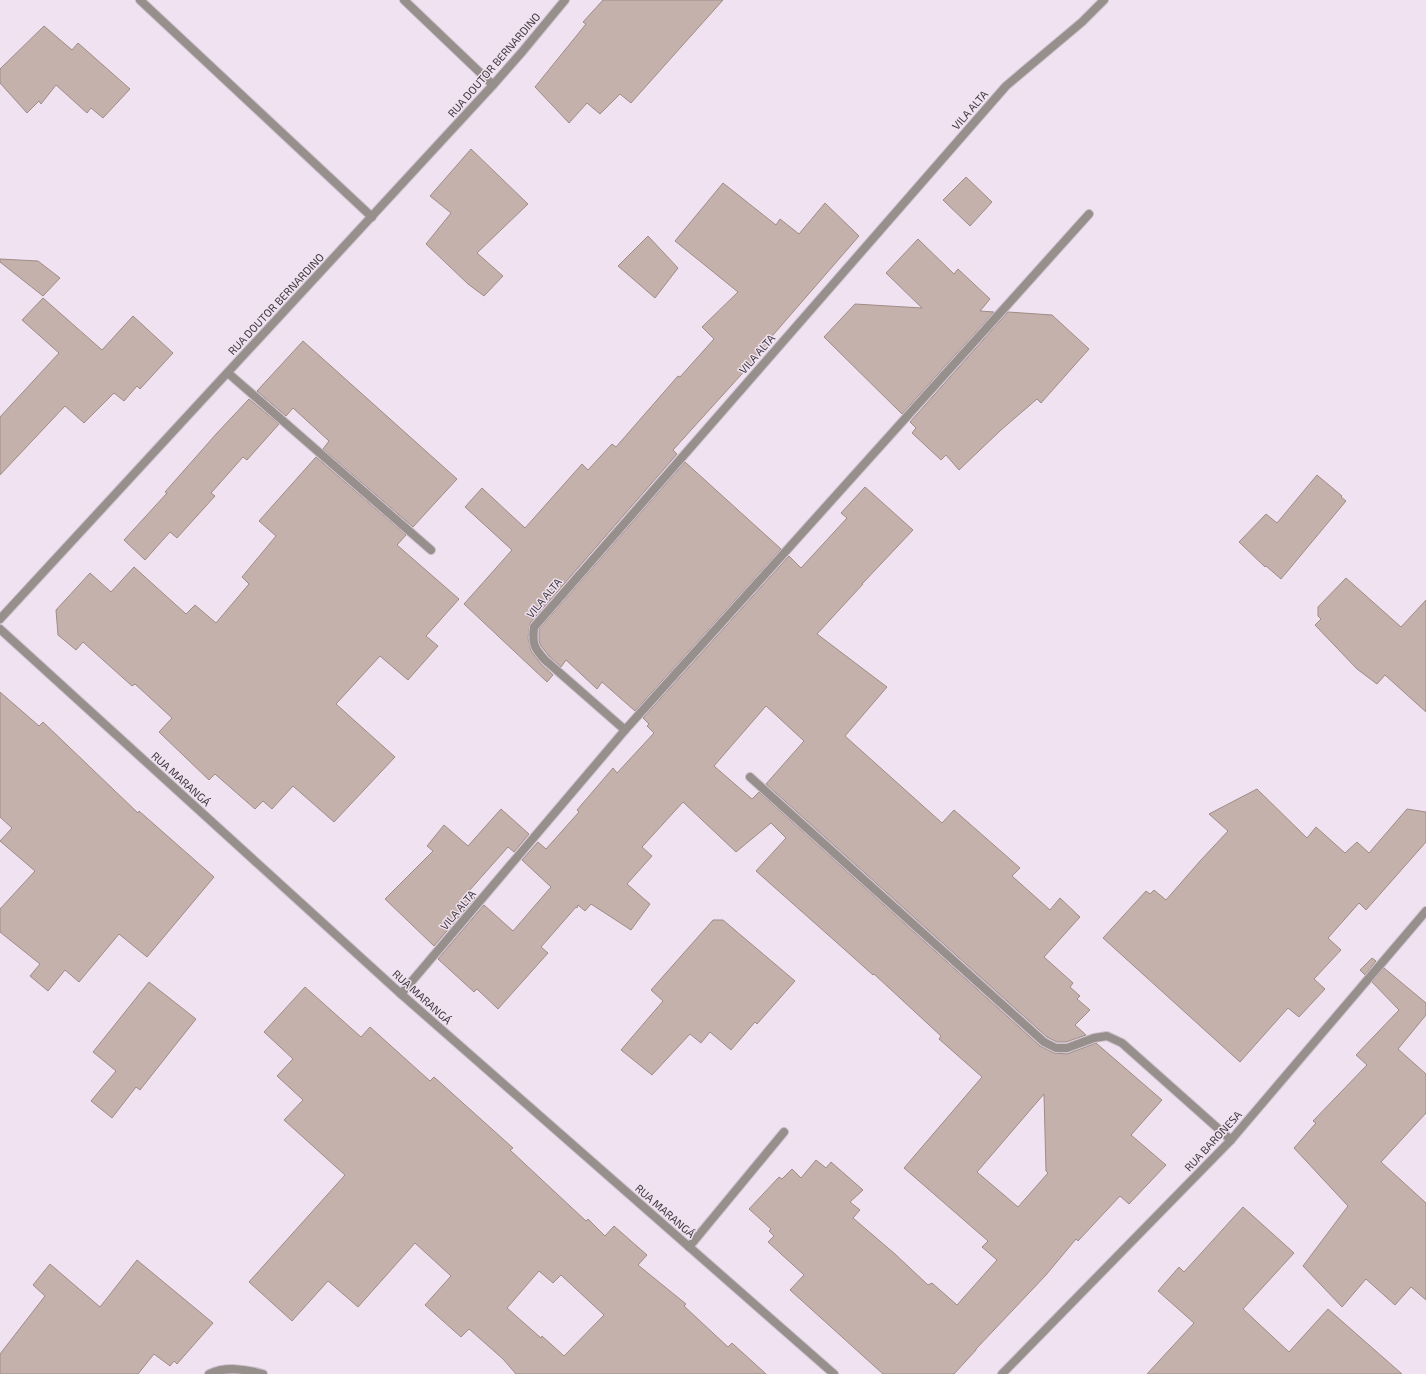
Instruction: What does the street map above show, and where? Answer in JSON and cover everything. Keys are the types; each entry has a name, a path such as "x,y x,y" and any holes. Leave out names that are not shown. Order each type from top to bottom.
{"street":[{"path":"140,0 372,216"},
{"path":"404,0 493,85"},
{"name":"RUA DOUTOR BERNARDINO","path":"0,619 493,85 565,0"},
{"name":"VILA ALTA","path":"625,730 536,650 532,639 534,627 1006,86 1082,22 1104,0"},
{"name":"VILA ALTA","path":"401,994 625,730 1089,214"},
{"path":"228,372 431,550"},
{"name":"RUA MARANGÁ","path":"0,629 401,994 834,1374"},
{"path":"750,777 1044,1042 1056,1048 1067,1048 1094,1038 1107,1036 1122,1043 1231,1140"},
{"name":"RUA BARONESA","path":"1002,1374 1231,1140 1426,911"},
{"path":"689,1247 784,1132"},
{"path":"209,1374 218,1370 244,1369 263,1374"}],"building":[{"path":"603,0 723,0 631,103 620,94 600,114 587,103 569,123 535,87 586,24 583,22"},
{"path":"44,26 72,50 78,43 130,89 103,118 91,108 87,113 56,85 41,104 39,101 27,113 0,83 0,69"},
{"path":"471,149 528,204 477,253 503,276 484,296 468,284 426,244 451,213 430,196"},
{"path":"966,177 992,202 970,226 943,200"},
{"path":"723,183 776,225 780,219 799,234 825,203 859,236 767,342 769,344 673,450 677,454 530,623 528,638 531,651 541,664 553,675 547,682 464,604 512,550 465,507 482,488 525,528 582,464 588,470 612,444 616,447 678,376 680,377 714,339 702,327 738,292 675,241"},
{"path":"648,236 678,268 655,298 618,266"},
{"path":"918,239 954,274 958,269 990,299 980,311 994,312 902,414 824,337 855,304 922,308 886,273"},
{"path":"0,259 38,261 60,278 43,296 0,262"},
{"path":"43,298 102,350 133,316 173,353 140,389 137,386 124,401 114,393 84,423 65,406 0,475 0,417 59,353 22,320"},
{"path":"1008,312 1052,315 1089,349 1041,403 1037,399 1001,430 959,470 946,455 941,460 912,433 916,428 910,422"},
{"path":"303,341 457,479 413,527 323,449 329,441 293,408 286,416 257,391"},
{"path":"249,399 279,424 247,460 243,457 211,493 215,496 177,538 170,532 145,560 124,540 167,493 165,492 217,433"},
{"path":"316,457 406,535 397,545 459,599 426,636 438,646 408,680 380,656 336,704 395,757 334,822 293,786 272,809 263,801 255,809 215,774 209,780 159,732 172,718 135,684 132,686 83,642 76,650 58,635 56,610 90,573 111,592 134,567 186,614 195,605 216,623 249,584 242,577 276,536 259,521"},
{"path":"685,462 781,549 635,711 602,682 597,689 566,660 561,667 541,646 539,641 539,629"},
{"path":"1317,475 1346,501 1281,579 1266,566 1265,567 1239,542 1266,514 1277,523"},
{"path":"865,487 913,530 817,634 887,687 845,736 942,823 954,810 1020,868 1012,876 1050,910 1060,898 1080,917 1044,957 1073,983 1070,987 1080,996 1077,999 1090,1010 1075,1025 1086,1035 1066,1042 1057,1042 1047,1037 766,784 804,741 766,706 714,766 752,799 759,792 1040,1046 1054,1053 1067,1054 1096,1043 1162,1100 1131,1135 1166,1165 1129,1204 1120,1196 1078,1241 1076,1239 1046,1275 954,1374 883,1374 790,1290 804,1275 768,1242 774,1236 769,1231 771,1229 749,1209 779,1177 782,1179 792,1169 801,1178 816,1160 826,1168 831,1162 863,1190 850,1202 860,1210 853,1218 928,1285 932,1283 957,1305 997,1260 982,1247 988,1241 904,1168 982,1077 939,1039 941,1036 874,974 873,975 756,871 786,838 771,823 736,852 683,802 642,847 652,856 627,884 650,904 631,930 591,904 585,911 578,905 577,908 576,907 541,947 548,953 498,1009 477,989 474,992 438,959 484,905 513,931 551,887 522,860 538,842 546,849 579,812 577,810 613,768 617,773 654,733 647,726 649,724 643,718 789,556 801,568 847,518 841,513","holes":["1044,1094 1046,1171 1048,1173 1018,1207 977,1172"]},
{"path":"1346,578 1401,627 1426,600 1426,712 1385,675 1377,684 1357,669 1315,625 1321,619 1318,616 1318,607"},
{"path":"0,692 39,726 43,722 138,813 139,811 214,877 147,957 119,934 79,982 65,970 48,991 30,976 40,964 0,932 0,909 35,871 0,841 12,828 0,817"},
{"path":"1257,789 1307,838 1316,827 1345,853 1357,842 1369,853 1407,809 1426,812 1426,842 1366,910 1359,903 1328,938 1341,950 1314,979 1325,989 1299,1017 1288,1008 1240,1062 1103,938 1146,891 1150,894 1154,890 1166,900 1228,831 1209,814"},
{"path":"501,809 529,834 514,852 508,847 468,892 475,898 434,946 385,899 433,851 427,846 444,825 468,846"},
{"path":"713,920 723,920 795,981 757,1024 755,1022 731,1050 710,1032 701,1043 690,1034 652,1075 621,1050 663,1001 651,990"},
{"path":"1372,958 1376,961 1365,975 1360,970"},
{"path":"1384,968 1426,1003 1426,1015 1398,1049 1426,1074 1426,1113 1381,1162 1426,1203 1426,1300 1411,1287 1395,1305 1366,1279 1342,1307 1303,1266 1348,1206 1294,1148 1316,1123 1313,1121 1367,1065 1356,1055 1399,1010 1372,982"},
{"path":"149,982 196,1019 140,1090 136,1087 112,1118 91,1101 116,1071 93,1052"},
{"path":"305,987 361,1037 370,1027 430,1081 434,1077 513,1148 510,1150 586,1221 588,1219 605,1236 614,1226 647,1255 638,1265 686,1304 684,1306 728,1347 732,1343 766,1374 516,1374 503,1359 469,1329 461,1337 425,1305 451,1276 415,1243 358,1307 328,1281 292,1321 249,1282 345,1175 284,1120 303,1100 277,1076 293,1059 264,1032","holes":["539,1271 553,1283 561,1275 604,1315 564,1356 507,1308"]},
{"path":"1243,1207 1294,1253 1243,1309 1289,1352 1328,1309 1402,1374 1147,1374 1194,1323 1158,1291 1179,1267 1184,1272"},
{"path":"137,1260 213,1323 177,1364 174,1361 170,1366 154,1354 138,1374 0,1374 0,1354 45,1296 33,1285 50,1264 100,1307"}]}
